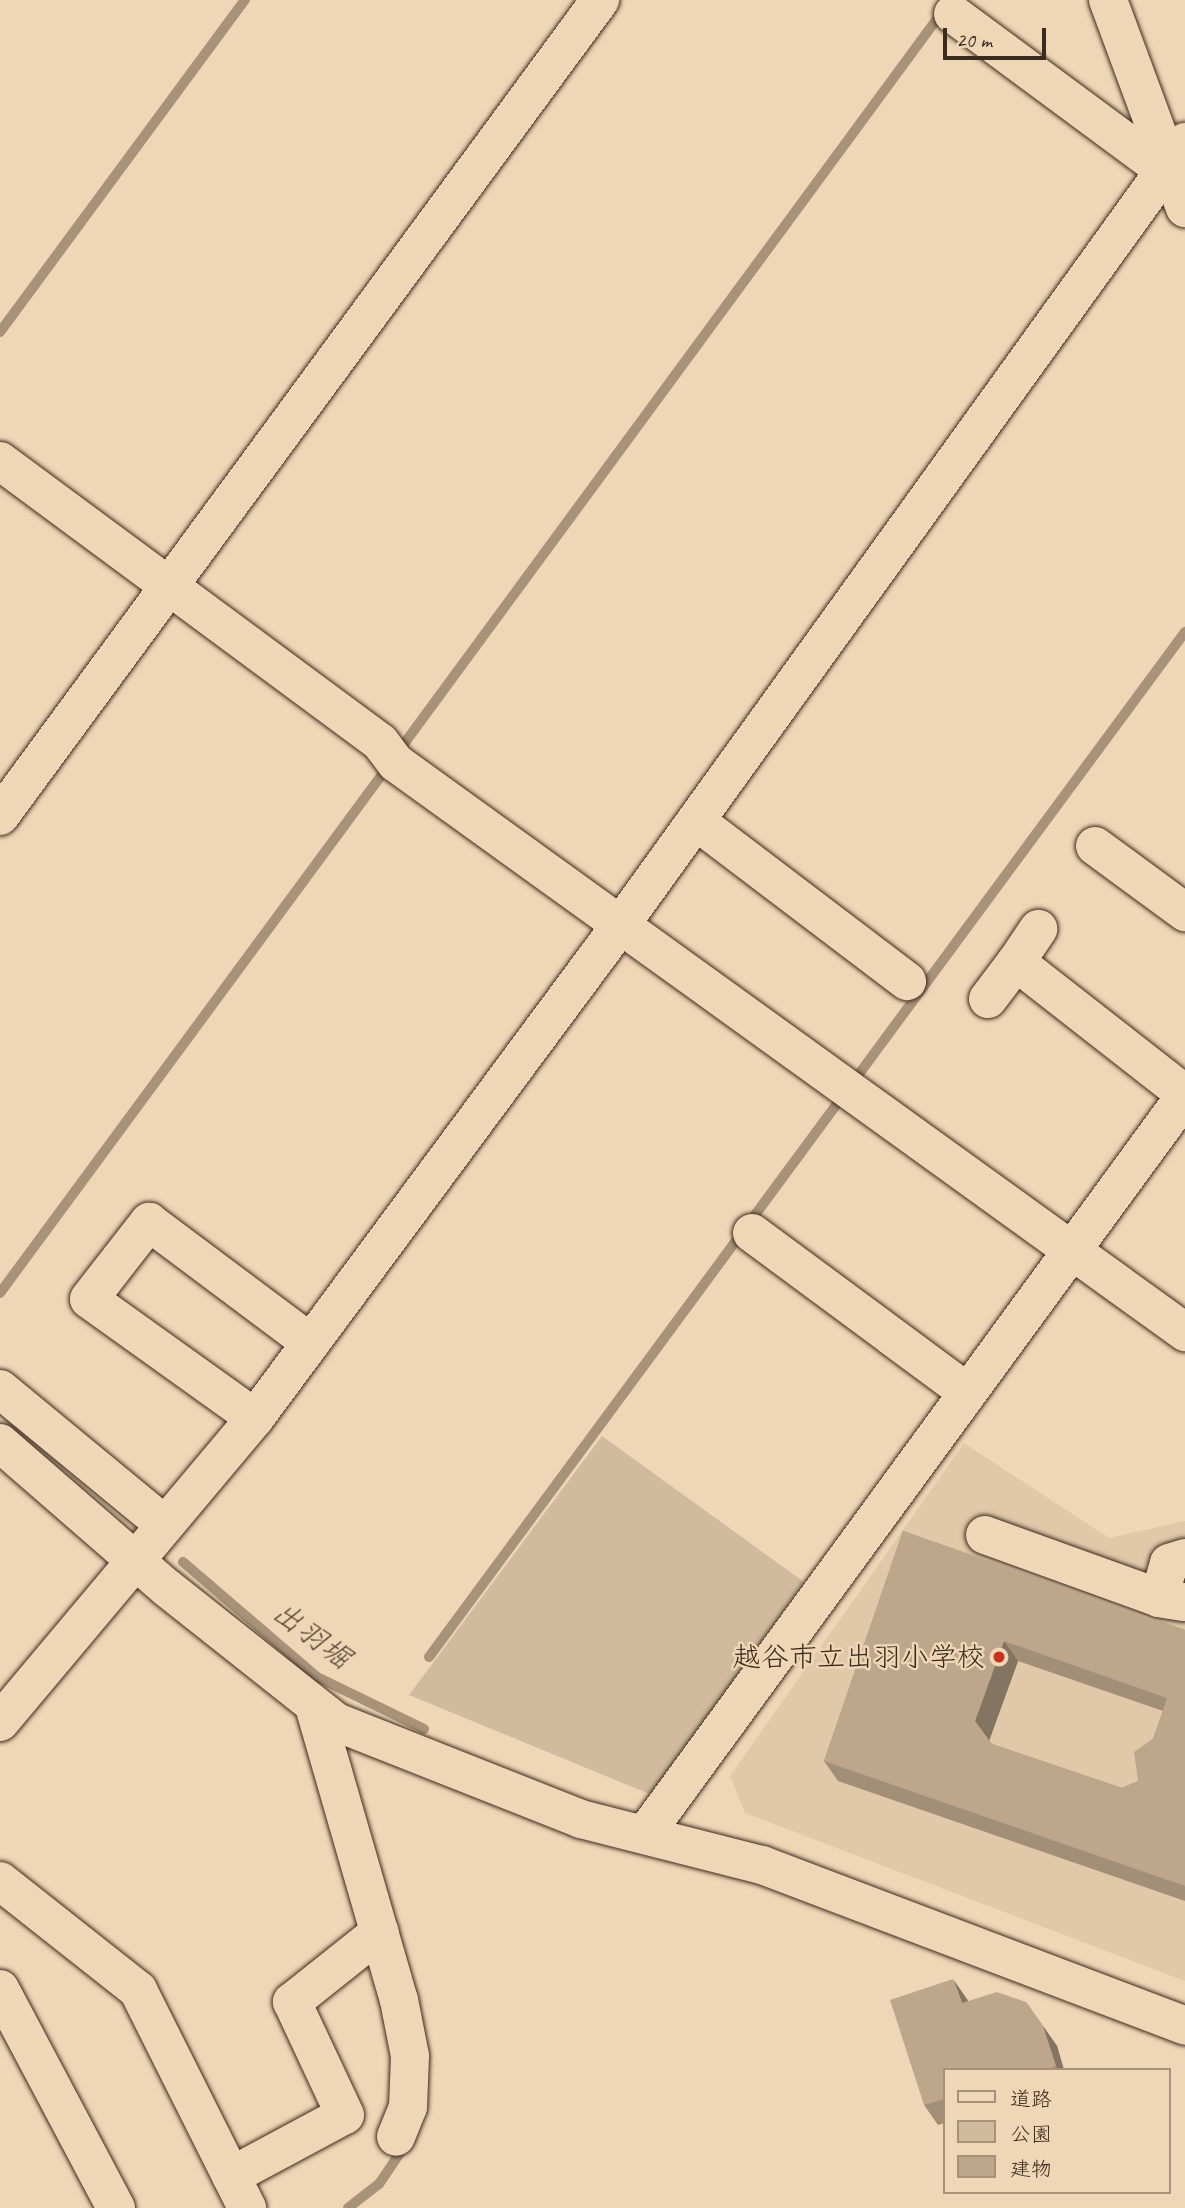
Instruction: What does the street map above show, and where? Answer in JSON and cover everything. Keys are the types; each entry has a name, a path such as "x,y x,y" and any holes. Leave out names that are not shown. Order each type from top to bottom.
{"street":[{"path":"0,816 600,0"},
{"path":"1108,0 1173,159 1185,208"},
{"path":"953,14 1173,159"},
{"path":"0,1722 134,1558 255,1418 622,923 1173,159"},
{"path":"0,461 380,742 396,763 622,923 1185,1332"},
{"path":"696,821 907,981"},
{"path":"1096,846 1185,912"},
{"path":"988,999 1038,929"},
{"path":"645,1834 964,1390 1185,1095 1016,962"},
{"path":"255,1418 89,1299 149,1222 311,1343"},
{"path":"752,1234 964,1390"},
{"path":"0,1388 164,1524"},
{"path":"0,1443 134,1558 314,1706 394,1746 581,1819 762,1865 1185,2026"},
{"path":"985,1535 1172,1600 1169,1563 1185,1558"},
{"path":"314,1706 380,1932 410,2056 408,2106 396,2137"},
{"path":"0,1881 138,1990 239,2192 345,2115 292,2002 380,1932"},
{"path":"0,1989 13,2040 116,2208"}],"shaded area":[{"name":"越谷市立出羽小学校","path":"964,1443 1109,1538 1185,1521 1185,1981 745,1813 730,1776"}],"green space":[{"path":"602,1436 804,1582 652,1795 409,1695"}],"building":[{"path":"903,1531 1185,1630 1185,1886 824,1761","holes":["1004,1641 1167,1698 1154,1738 1134,1752 1138,1781 1122,1788 992,1744 975,1721"]},
{"path":"953,1979 962,2003 997,1992 1026,2002 1043,2026 1056,2066 944,2068 944,2099 924,2105 890,2000"}],"waterway":[{"path":"0,332 245,0"},
{"path":"398,752 942,12"},
{"path":"429,1657 1185,632"},
{"path":"0,1293 389,765"},
{"name":"出羽堀","path":"183,1562 317,1677 424,1729"},
{"path":"348,2208 379,2184 406,2144"}],"place":[{"name":"越谷市立出羽小学校","path":"999,1657"}]}
